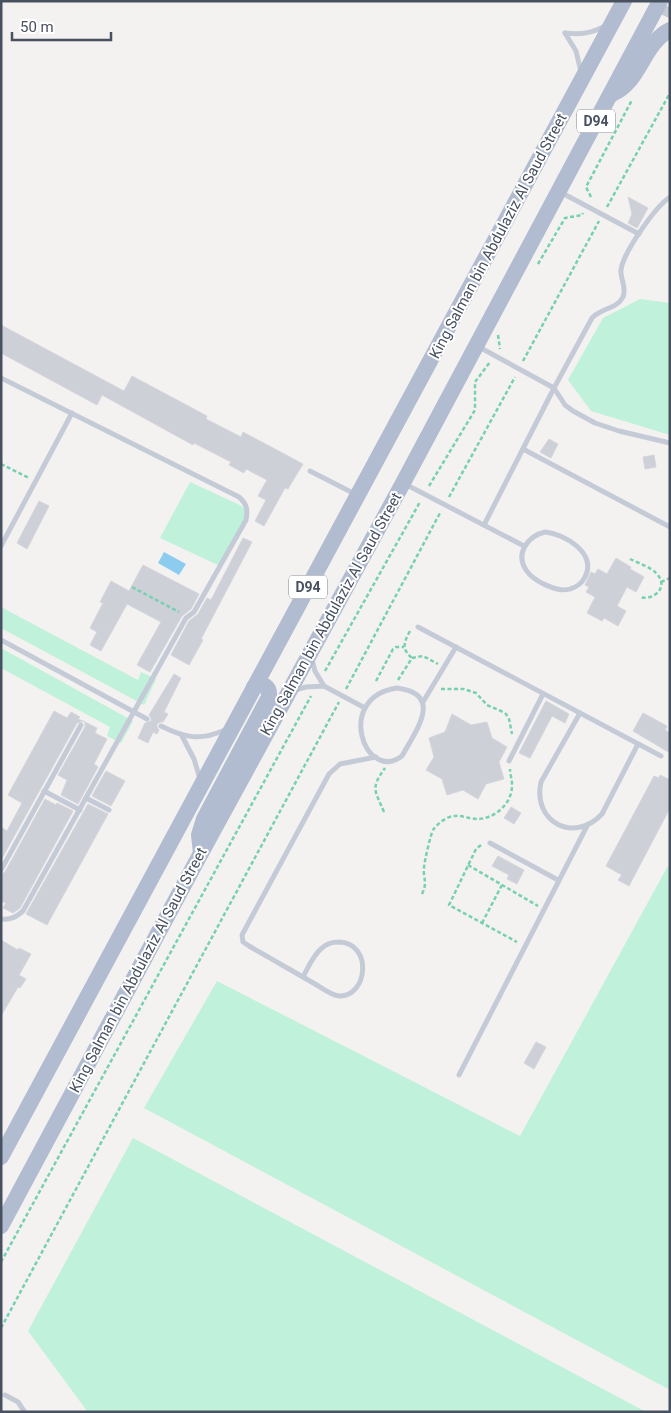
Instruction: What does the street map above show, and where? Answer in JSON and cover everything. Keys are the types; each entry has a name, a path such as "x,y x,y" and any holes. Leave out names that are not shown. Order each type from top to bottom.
{"main road":[{"name":"King Salman bin Abdulaziz Al Saud Street","path":"1,1157 624,1"},
{"name":"King Salman bin Abdulaziz Al Saud Street","path":"1,1226 201,853 403,483 658,6"},
{"path":"610,95 621,90 629,83 656,39 670,30"},
{"path":"201,853 199,835 204,820 269,697 268,687 263,684 254,687"}],"lane":[{"path":"582,79 576,50 565,33 579,34 592,32 605,26 616,17"},
{"path":"559,191 639,234"},
{"path":"484,525 592,318 598,312 616,305 623,297 624,286 621,278 621,268 639,234 650,215 670,197"},
{"path":"476,345 554,388 565,405 596,423 619,432 670,443"},
{"path":"1,378 239,496 244,501 247,514 246,520 194,612 188,616 23,911 17,917 1,919"},
{"path":"1,546 72,413"},
{"path":"523,448 670,527"},
{"path":"310,471 357,495"},
{"path":"403,483 524,546"},
{"path":"545,532 557,535 580,548 588,567 583,580 579,585 566,590 552,588 530,575 526,570 522,558 524,546 533,537 545,532"},
{"path":"418,627 661,756"},
{"path":"1,640 147,719"},
{"path":"423,702 456,647"},
{"path":"310,652 324,686 365,708"},
{"path":"288,694 297,689 324,686"},
{"path":"398,688 412,692 423,702 425,709 423,716 402,756 397,760 390,761 370,753 363,740 361,725 365,708 376,696 398,688"},
{"path":"509,761 543,694"},
{"path":"580,713 541,782 539,791 540,801 543,810 553,821 567,828 586,826 595,821 602,814 638,744"},
{"path":"1,870 81,725"},
{"path":"161,726 182,736 208,736 232,727"},
{"path":"182,736 194,759 202,784"},
{"path":"303,977 321,949 333,942 348,944 354,947 362,959 363,973 358,985 354,990 345,995 335,995 303,977 249,946 243,942 242,935 329,774 340,764 376,757"},
{"path":"44,791 80,810"},
{"path":"86,798 109,810"},
{"path":"459,1075 586,826"},
{"path":"490,843 558,880"},
{"path":"5,1395 18,1402 23,1411 31,1412"}],"path":[{"path":"536,267 565,218 582,215 591,198 586,186 636,92"},
{"path":"1,1328 445,505 670,93"},
{"path":"320,680 424,494 475,410 475,382 500,348 497,332"},
{"path":"1,464 35,481"},
{"path":"630,559 657,573 661,582 661,587 655,596 640,597"},
{"path":"661,582 670,578"},
{"path":"132,587 188,616"},
{"path":"412,628 405,640 404,647 406,653 412,658"},
{"path":"376,681 393,649 404,647"},
{"path":"383,692 388,686 399,679 412,658 423,656 444,667"},
{"path":"1,1262 316,686"},
{"path":"431,688 464,689 476,693 487,705 506,714 509,718 512,738 518,744"},
{"path":"384,812 375,786 377,778 390,761"},
{"path":"422,894 426,886 424,869 432,831 448,817 456,815 481,819 488,818 505,806 512,784 509,761"},
{"path":"490,843 480,845 476,849 449,905 525,946"},
{"path":"468,865 544,909"},
{"path":"482,923 502,885"}],"green space":[{"path":"640,299 670,303 670,435 591,411 568,380 603,318"},
{"path":"190,482 245,509 247,522 220,566 160,538"},
{"path":"1,607 138,680 141,672 156,679 144,705 1,628"},
{"path":"1,648 133,721 121,743 107,736 110,727 1,668"},
{"path":"670,862 670,1390 144,1108 217,981 520,1136"},
{"path":"133,1138 646,1412 87,1411 28,1331"}],"water":[{"path":"164,552 186,564 179,575 158,563"}],"building":[{"path":"628,197 648,208 637,228 628,223 632,214"},
{"path":"1,325 124,391 132,376 207,416 206,419 241,437 243,432 303,464 288,489 285,488 264,526 255,521 266,500 258,496 267,480 246,469 244,473 229,465 231,462 194,443 193,445 102,395 97,405 1,353"},
{"path":"549,439 558,444 551,458 540,452"},
{"path":"654,455 656,467 645,469 643,457"},
{"path":"39,501 49,506 27,549 17,543"},
{"path":"243,538 252,542 189,665 171,655 189,621 198,614 207,598 211,600"},
{"path":"616,558 644,577 636,592 627,587 617,606 626,611 618,626 604,618 602,621 587,613 595,597 586,592 589,587 585,585 591,572 595,574 598,569 607,574"},
{"path":"143,565 199,594 191,609 182,616 150,672 137,665 161,622 127,604 101,651 90,645 97,632 90,628 103,603 100,602 111,581 129,591"},
{"path":"174,674 181,678 164,712 168,714 163,722 157,724 159,730 157,734 153,732 148,743 138,738 145,723 151,721 149,715"},
{"path":"546,701 569,714 565,723 552,716 530,758 519,753"},
{"path":"54,711 67,718 71,712 83,721 77,723 1,860 1,827 7,831 22,803 8,795"},
{"path":"643,713 667,726 665,730 670,733 670,753 633,731"},
{"path":"452,714 471,725 487,722 492,738 507,747 499,762 504,779 486,784 478,799 463,790 447,795 442,779 426,770 434,757 429,738 445,732"},
{"path":"83,721 97,728 95,733 107,739 94,764 98,767 78,804 61,795 67,780 58,775 85,727"},
{"path":"106,771 125,781 111,806 92,796"},
{"path":"660,775 670,780 670,808 629,886 618,880 622,875 606,866 654,776 659,778"},
{"path":"45,799 73,811 20,908 13,913 3,908 6,903 1,901 1,874 5,872"},
{"path":"88,804 108,814 47,925 26,914"},
{"path":"511,807 521,813 514,824 504,818"},
{"path":"498,856 524,870 517,884 507,879 509,875 492,866"},
{"path":"1,940 18,950 19,948 31,954 19,975 26,979 20,988 18,987 1,1016"},
{"path":"536,1042 546,1047 534,1069 524,1063"}]}
